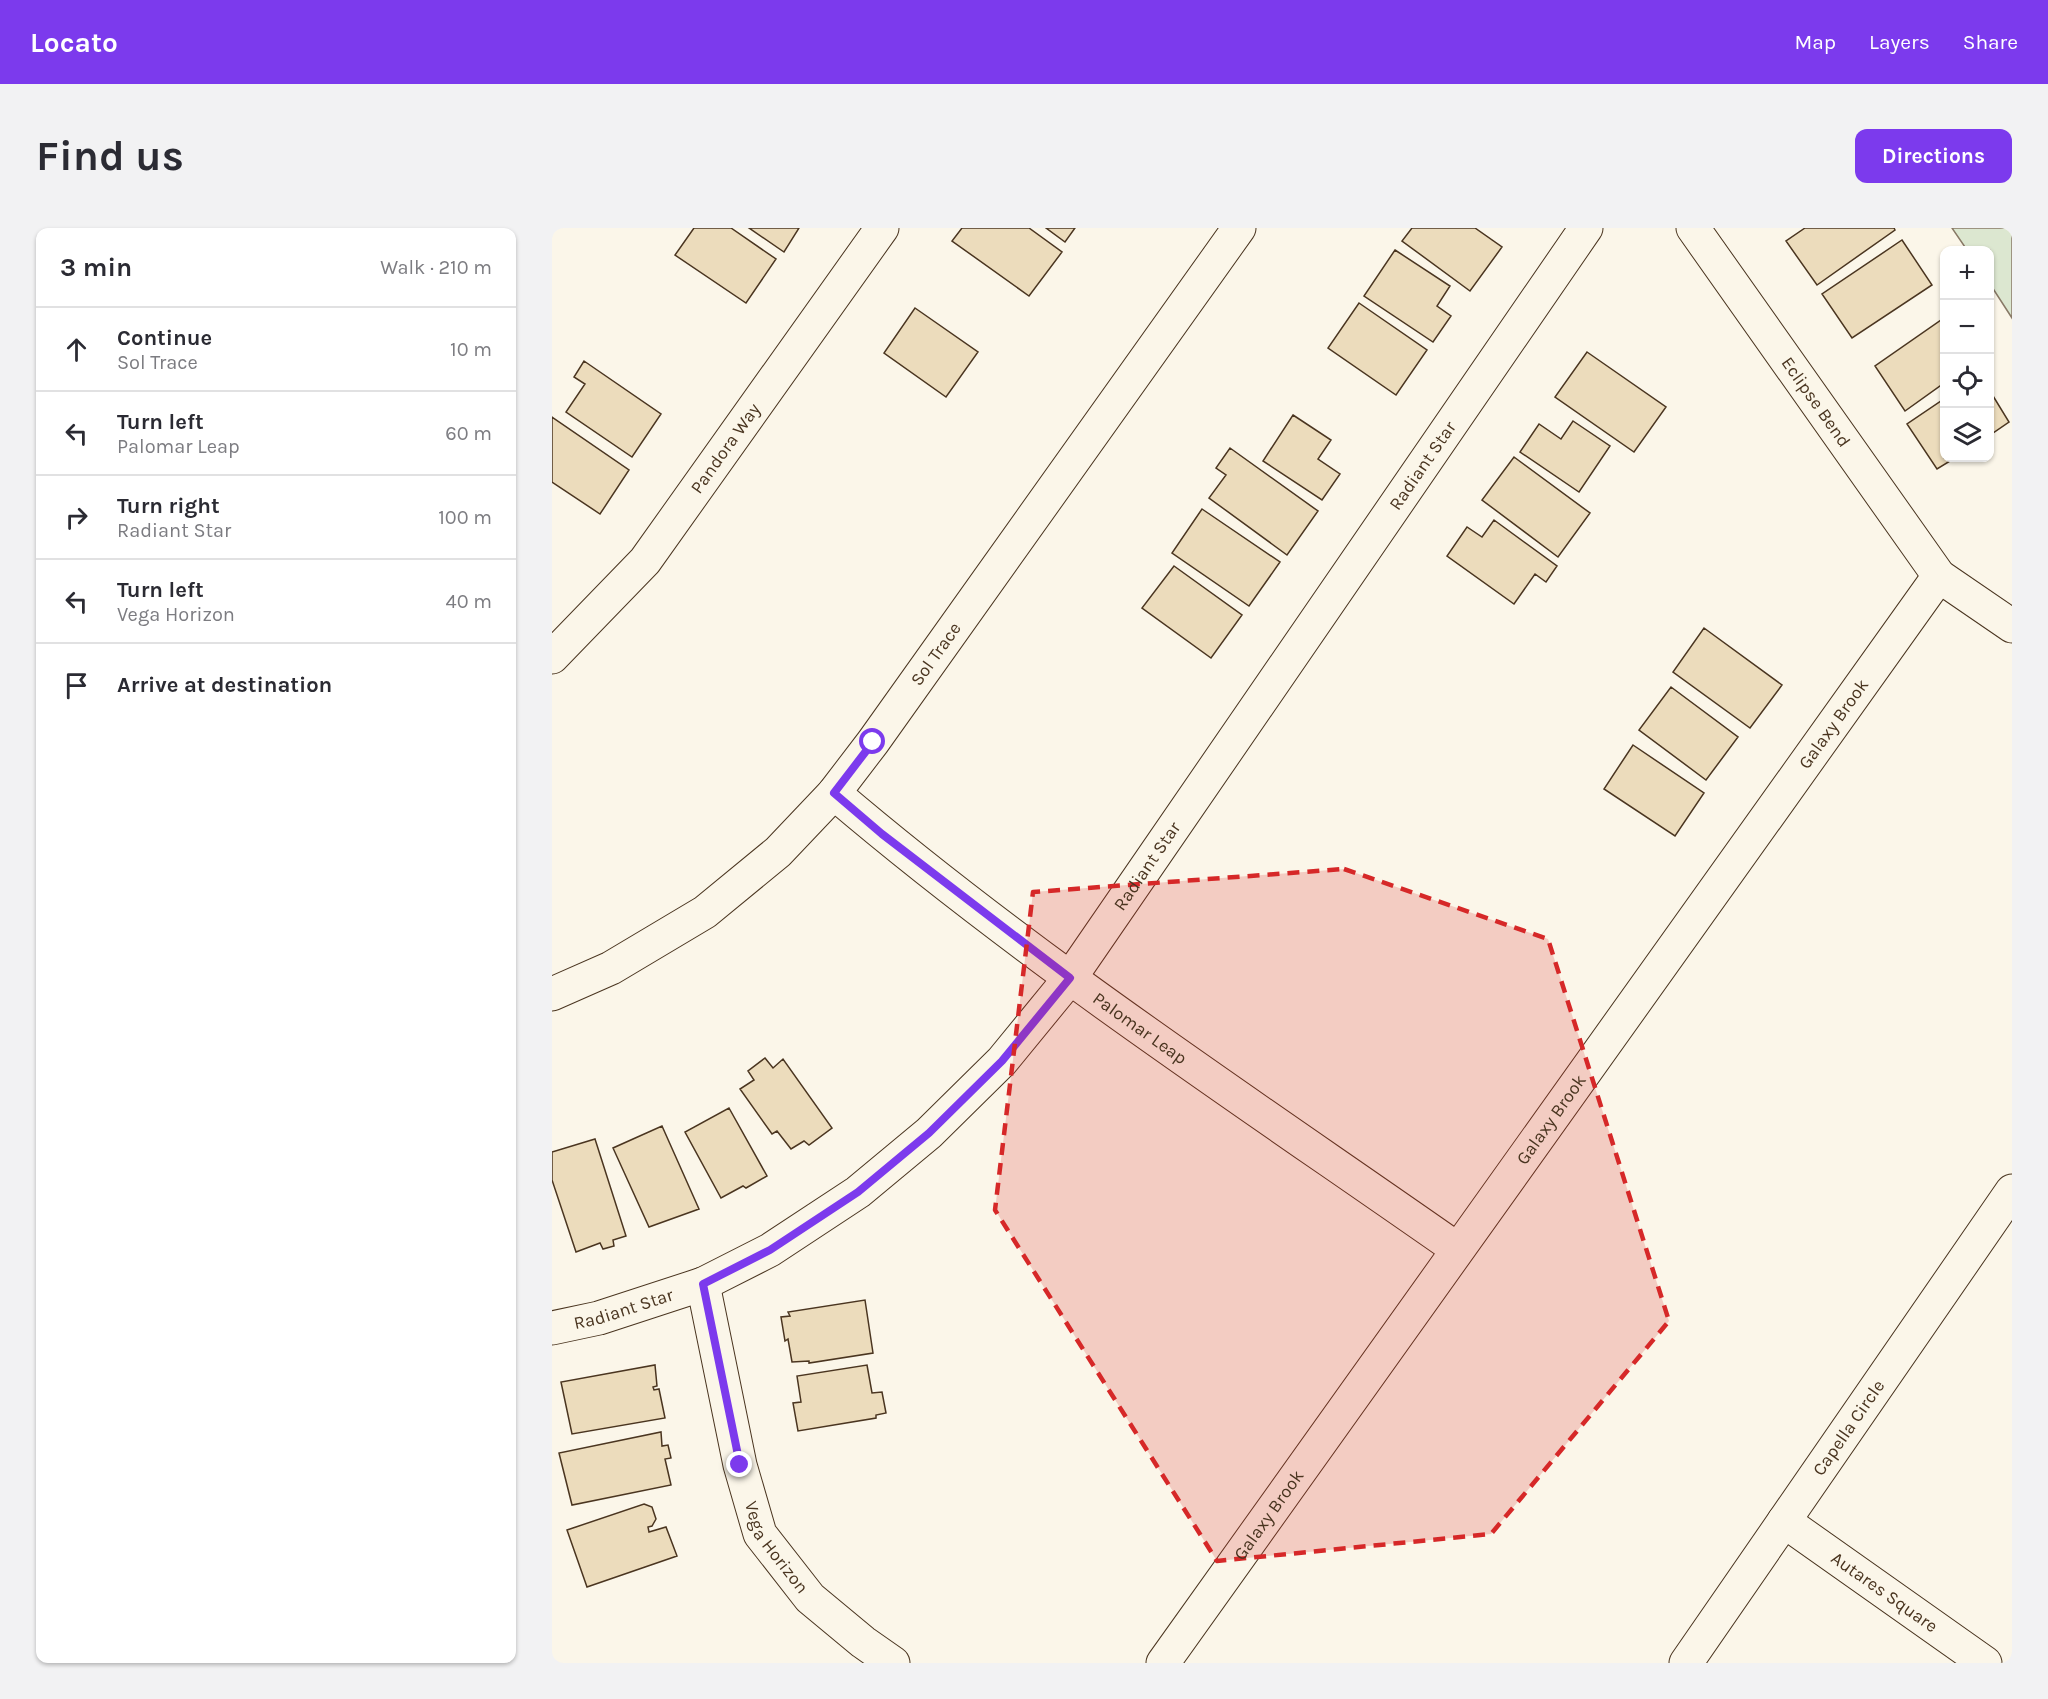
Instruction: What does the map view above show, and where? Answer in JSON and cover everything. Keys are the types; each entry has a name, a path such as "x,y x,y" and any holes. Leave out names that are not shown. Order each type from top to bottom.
{"street":[{"name":"Pandora Way","path":"552,657 645,561 882,228"},
{"name":"Sol Trace","path":"552,994 611,968 705,912 778,852 834,793 880,733 1239,228"},
{"name":"Radiant Star","path":"552,1328 599,1318 703,1284 770,1250 858,1192 929,1133 1002,1061 1070,978 1586,228"},
{"name":"Eclipse Bend","path":"1693,228 1939,576"},
{"path":"1939,576 2012,626"},
{"name":"Galaxy Brook","path":"1163,1663 1939,576"},
{"name":"Palomar Leap","path":"834,793 882,834 1070,978 1457,1249"},
{"name":"Capella Circle","path":"1686,1663 2011,1193"},
{"name":"Vega Horizon","path":"703,1284 740,1465 760,1534 810,1598 863,1642 893,1663"},
{"name":"Autares Square","path":"1784,1521 1985,1663"}],"highlighted area":[{"path":"1344,869 1548,939 1669,1321 1491,1534 1217,1561 995,1210 1033,892"}],"green space":[{"path":"1952,228 2012,228 2012,318 1994,290 1994,246 1964,246"}],"building":[{"path":"694,228 731,228 776,259 746,303 675,255"},
{"path":"749,228 799,228 784,252"},
{"path":"962,228 1029,228 1062,252 1029,296 952,241"},
{"path":"1046,228 1075,228 1065,242"},
{"path":"1412,228 1475,228 1502,247 1470,291 1402,241"},
{"path":"1805,228 1894,228 1895,230 1817,285 1786,241"},
{"path":"1902,240 1932,285 1852,338 1822,294"},
{"path":"1395,250 1450,286 1437,306 1451,316 1433,342 1364,296"},
{"path":"1359,303 1427,350 1396,395 1328,348"},
{"path":"915,308 978,352 946,397 884,353"},
{"path":"1940,321 1940,386 1905,411 1875,366"},
{"path":"1587,352 1666,407 1634,452 1555,397"},
{"path":"584,361 661,414 632,457 566,412 585,384 574,377"},
{"path":"1994,398 2009,422 1994,432"},
{"path":"1940,402 1940,462 1948,462 1937,469 1907,424"},
{"path":"1293,415 1331,440 1318,459 1340,474 1322,500 1263,461"},
{"path":"552,417 629,470 600,514 552,482"},
{"path":"1573,421 1610,446 1579,492 1520,452 1539,424 1561,439"},
{"path":"1230,448 1318,511 1287,555 1209,498 1226,475 1216,468"},
{"path":"1514,457 1590,513 1558,557 1482,500"},
{"path":"1202,509 1280,562 1249,606 1172,553"},
{"path":"1494,520 1557,566 1546,582 1535,574 1514,604 1447,556 1467,527 1482,537"},
{"path":"1174,566 1242,615 1211,658 1142,608"},
{"path":"1704,628 1782,685 1750,728 1673,672"},
{"path":"1671,687 1738,737 1706,780 1639,730"},
{"path":"1633,745 1704,793 1675,836 1604,789"},
{"path":"765,1058 773,1068 783,1059 832,1128 809,1145 804,1141 791,1149 777,1131 772,1134 740,1089 754,1080 748,1071"},
{"path":"729,1108 767,1176 721,1198 685,1132"},
{"path":"662,1126 699,1209 649,1227 613,1148"},
{"path":"595,1139 626,1236 613,1240 614,1246 603,1249 600,1243 576,1252 552,1180 552,1152"},
{"path":"865,1300 873,1353 809,1363 809,1361 792,1362 788,1339 785,1341 781,1317 790,1316 788,1312"},
{"path":"655,1365 657,1386 653,1387 654,1390 659,1389 665,1418 572,1434 561,1382"},
{"path":"867,1365 872,1393 882,1392 886,1413 876,1415 876,1418 798,1431 793,1403 801,1402 797,1376"},
{"path":"661,1432 662,1446 668,1445 671,1458 665,1459 671,1485 572,1505 559,1453"},
{"path":"644,1504 652,1507 656,1519 652,1526 648,1527 649,1532 666,1527 677,1556 587,1587 567,1530"}],"route":[{"path":"740,1465 703,1284 770,1250 858,1192 929,1133 1002,1061 1070,978 882,834 834,793 873,742"}]}
